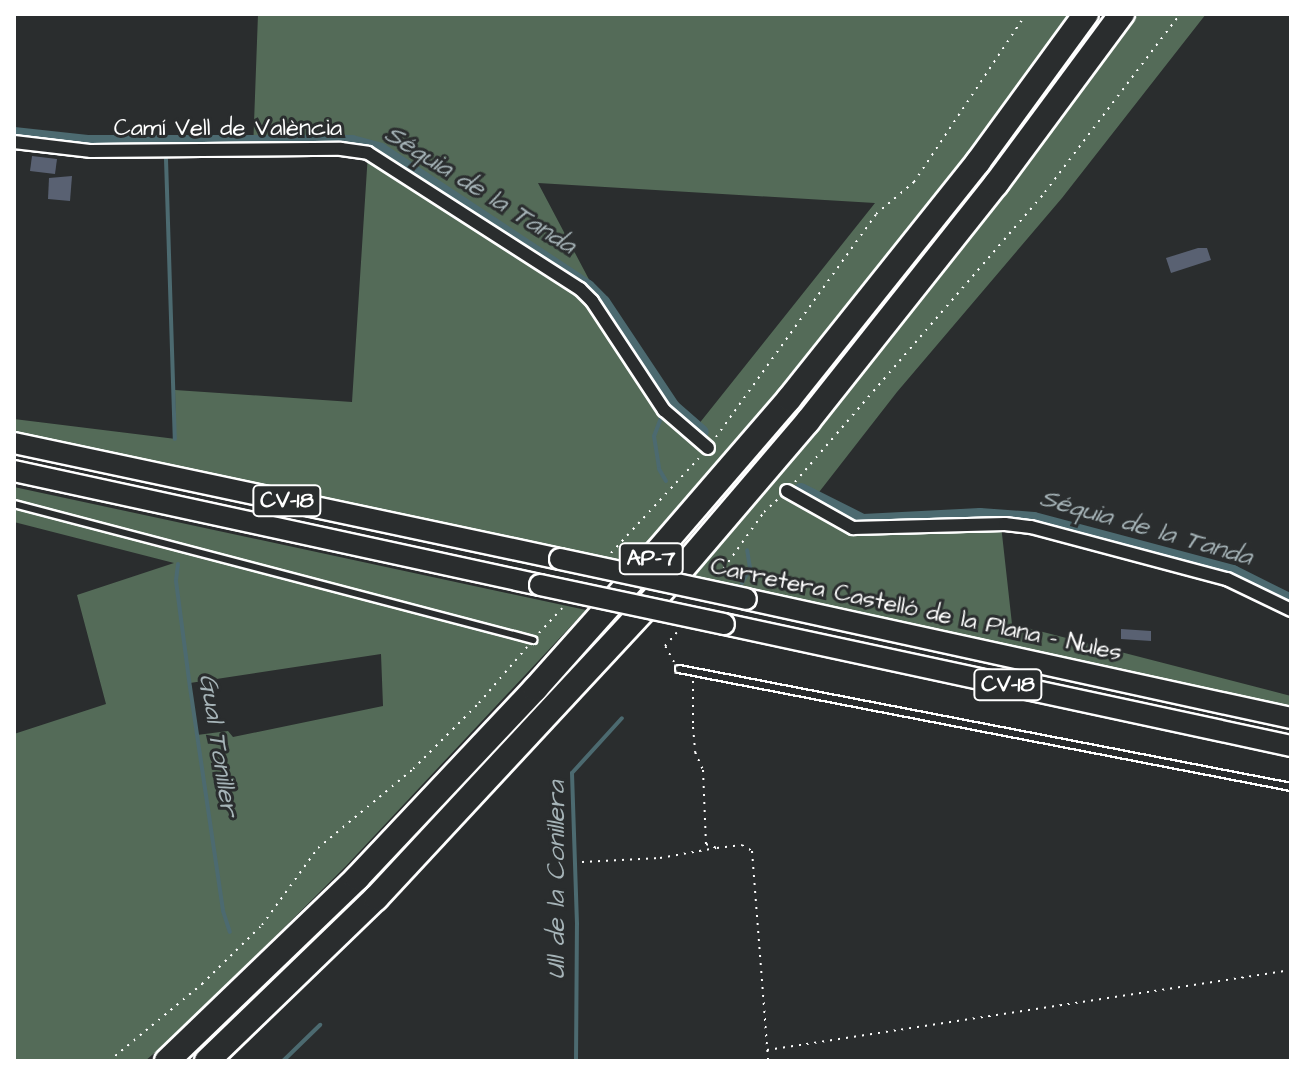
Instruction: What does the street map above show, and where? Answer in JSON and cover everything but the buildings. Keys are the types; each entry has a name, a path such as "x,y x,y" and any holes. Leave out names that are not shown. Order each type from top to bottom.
{"highway":[{"name":"AP-7","path":"167,1061 357,878 535,689 657,552 789,399 968,175 1086,14"},
{"name":"AP-7","path":"207,1061 376,898 680,571 808,421 996,184 1122,14"}],"main road":[{"name":"Carretera Castelló de la Plana - Nules","path":"14,443 1291,718"},
{"name":"CV-18","path":"14,471 1291,746"}],"street":[{"name":"Camí Vell de València","path":"14,142 91,151 341,149 368,153 580,289 592,301 664,410 708,448"},
{"path":"787,491 853,528 1005,524 1031,527 1227,579 1291,610"}],"lane":[{"path":"14,504 533,640"},
{"path":"679,669 1291,787"},
{"path":"220,1061 376,898"}],"path":[{"path":"787,491 1045,192 1180,14"},
{"path":"693,672 693,727 695,752 703,770 706,844 717,848"},
{"path":"582,862 660,858 742,845 752,851 768,1061"},
{"path":"767,1050 1291,970"}],"green space":[{"path":"258,14 1077,14 859,300 634,568 14,437 14,419 176,439 175,390 352,402 368,153 253,150","holes":["538,183 875,203 690,435 592,302 593,287"]},
{"path":"1131,14 1206,14 1062,198 897,392 809,505 853,529 1001,525 1012,624 1291,696 1291,712 680,579"},
{"path":"14,487 586,610 346,866 179,1032 145,1061 14,1061 14,734 106,704 77,595 174,563 14,522","holes":["381,654 383,706 233,737 228,731 197,735 190,683"]}],"waterway":[{"name":"Séquia de la Tanda","path":"14,134 88,142 352,142 381,150 588,287 603,302 673,407 702,432"},
{"name":"Gual Toniller","path":"166,159 175,439"},
{"name":"Ull de la Conillera","path":"661,418 654,436 659,469 666,481"},
{"name":"Séquia de la Tanda","path":"801,490 863,521 980,515 1034,519 1233,572 1291,601"},
{"name":"Ull de la Conillera","path":"742,583 750,568 747,550"},
{"name":"Gual Toniller","path":"178,564 176,581 190,687 223,911 230,932"},
{"name":"Ull de la Conillera","path":"576,1061 577,924 572,773 622,718"},
{"name":"Gual Toniller","path":"283,1061 320,1025"}]}
